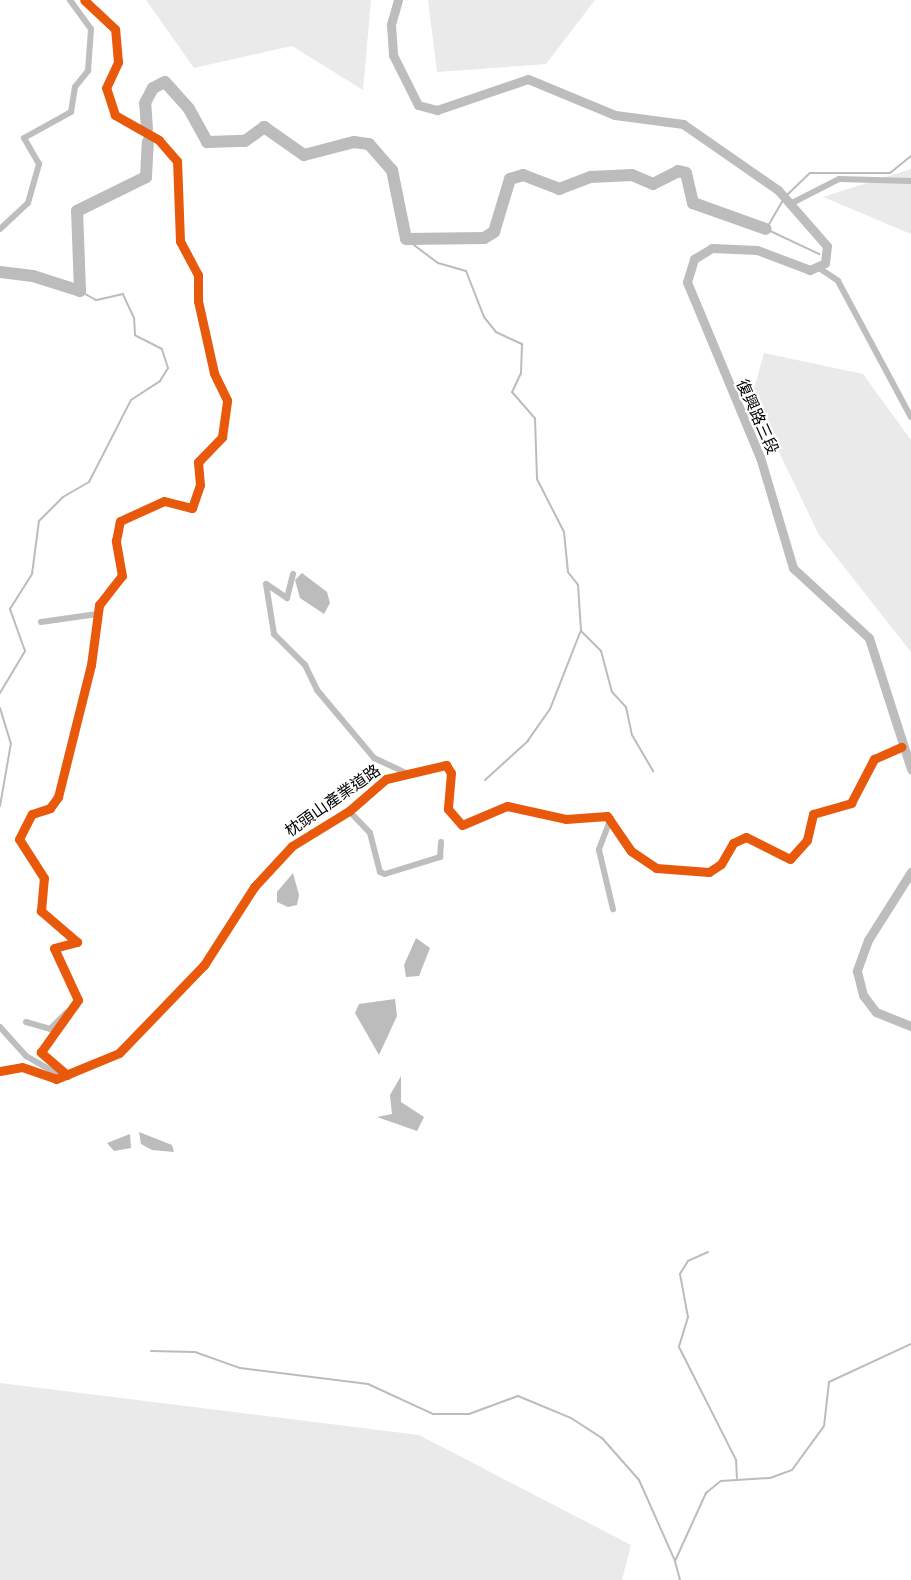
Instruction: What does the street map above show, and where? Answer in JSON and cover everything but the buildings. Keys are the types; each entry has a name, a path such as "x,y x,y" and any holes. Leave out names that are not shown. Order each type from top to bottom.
{"main road":[{"path":"398,0 391,25 393,55 418,105 437,110 528,79 615,115 683,124 778,190 790,202 827,246 819,268"},
{"name":"復興路三段","path":"819,268 757,250 712,248 694,259 687,282 760,457 793,568 869,638 901,747 911,769"},
{"path":"911,872 868,940 857,971 863,995 876,1012 911,1026"}],"street":[{"path":"0,229 28,203 39,164 24,138 71,112 75,87 88,71 91,28 70,0"},
{"path":"65,1076 41,1052 78,993 53,951 77,942 41,911 44,878 20,839 32,814 50,808 58,797 91,665 97,614 122,576 116,541 120,521 164,501 187,509 195,504 198,462 222,437 227,395 214,372 198,275 180,240 177,161 159,140 115,115 105,88 118,62 115,29 84,0"},
{"path":"790,202 839,179 911,181"},
{"path":"819,268 838,281 911,417"},
{"path":"293,574 289,597 270,582 265,587 274,634 305,665 317,690 374,758 410,775"},
{"path":"41,622 97,614"},
{"path":"611,818 634,854 667,872 716,870 734,843 747,837 790,859 807,840 813,814 851,803 874,759 901,747"},
{"name":"枕頭山產業道路","path":"65,1076 119,1053 204,965 254,887 292,846 349,811 381,782 410,775 435,765 449,768 448,809 462,825 507,806 566,819 611,818"},
{"path":"349,811 370,833 380,872 385,874 440,857 441,842"},
{"path":"611,818 599,850 613,909"},
{"path":"26,1022 50,1029 67,1013"},
{"path":"0,1027 31,1061 65,1076"},
{"path":"0,1071 22,1067 50,1078 65,1076"}],"shaded area":[{"path":"146,0 371,0 363,90 292,46 194,68"},
{"path":"428,0 595,0 546,64 437,72"},
{"path":"911,169 911,234 823,197"},
{"path":"764,353 863,374 911,440 911,652 819,535 752,396"},
{"path":"302,573 327,592 330,603 324,614 300,598 295,580"},
{"path":"293,873 299,895 297,905 288,907 277,902 277,892"},
{"path":"416,938 430,948 419,976 406,977 404,965"},
{"path":"395,999 397,1016 379,1055 355,1013 359,1004"},
{"path":"401,1076 401,1102 424,1117 417,1131 377,1117 392,1114 390,1095"},
{"path":"139,1132 172,1145 174,1152 152,1150 141,1144"},
{"path":"130,1134 131,1148 114,1151 107,1143"},
{"path":"0,1383 419,1435 631,1545 622,1580 0,1580"}],"waterway":[{"path":"147,129 145,103 153,88 165,82 189,109 207,142 245,141 264,127 304,155 354,142 369,144 392,170 406,239 484,238 494,232 510,179 523,175 559,189 591,177 632,175 653,184 678,171 686,173 693,203 766,229"},
{"path":"0,272 33,276 80,291 77,211 146,177 148,142"},
{"path":"786,196 810,173 890,173 911,156"},
{"path":"783,200 766,229 819,254"},
{"path":"406,239 438,263 466,271 484,317 496,332 522,344 521,373 512,392 535,418 537,479 564,532 568,572 578,585 581,630 550,709 528,741 485,780"},
{"path":"0,693 25,651 10,609 32,574 39,521 63,497 89,482 131,400 160,381 168,368 162,349 135,335 134,318 123,294 96,300 80,291"},
{"path":"581,631 601,651 612,692 626,707 632,735 653,771"},
{"path":"0,708 11,743 0,806"},
{"path":"708,1252 688,1261 680,1274 688,1317 679,1347 736,1460 737,1478"},
{"path":"680,1580 675,1561 706,1493 721,1481 770,1478 792,1470 824,1426 829,1382 911,1344"},
{"path":"151,1351 195,1352 240,1368 368,1384 433,1414 469,1414 518,1396 571,1418 602,1438 639,1480 675,1561"}],"cycle path":[{"path":"67,1075 41,1052 78,1000 54,948 77,942 41,911 44,878 19,839 32,814 50,808 58,797 91,665 99,605 122,576 116,541 120,521 164,501 192,508 200,485 198,462 222,437 227,400 214,373 198,301 198,275 180,241 177,161 159,140 115,115 106,88 118,62 115,29 84,0"},
{"path":"0,1071 22,1067 56,1079 119,1053 204,965 254,887 292,846 349,811 386,779 446,765 451,773 448,809 462,825 507,806 566,819 607,816 631,851 656,868 709,872 721,864 733,843 746,837 790,859 807,840 813,814 851,803 874,759 901,747"}]}
